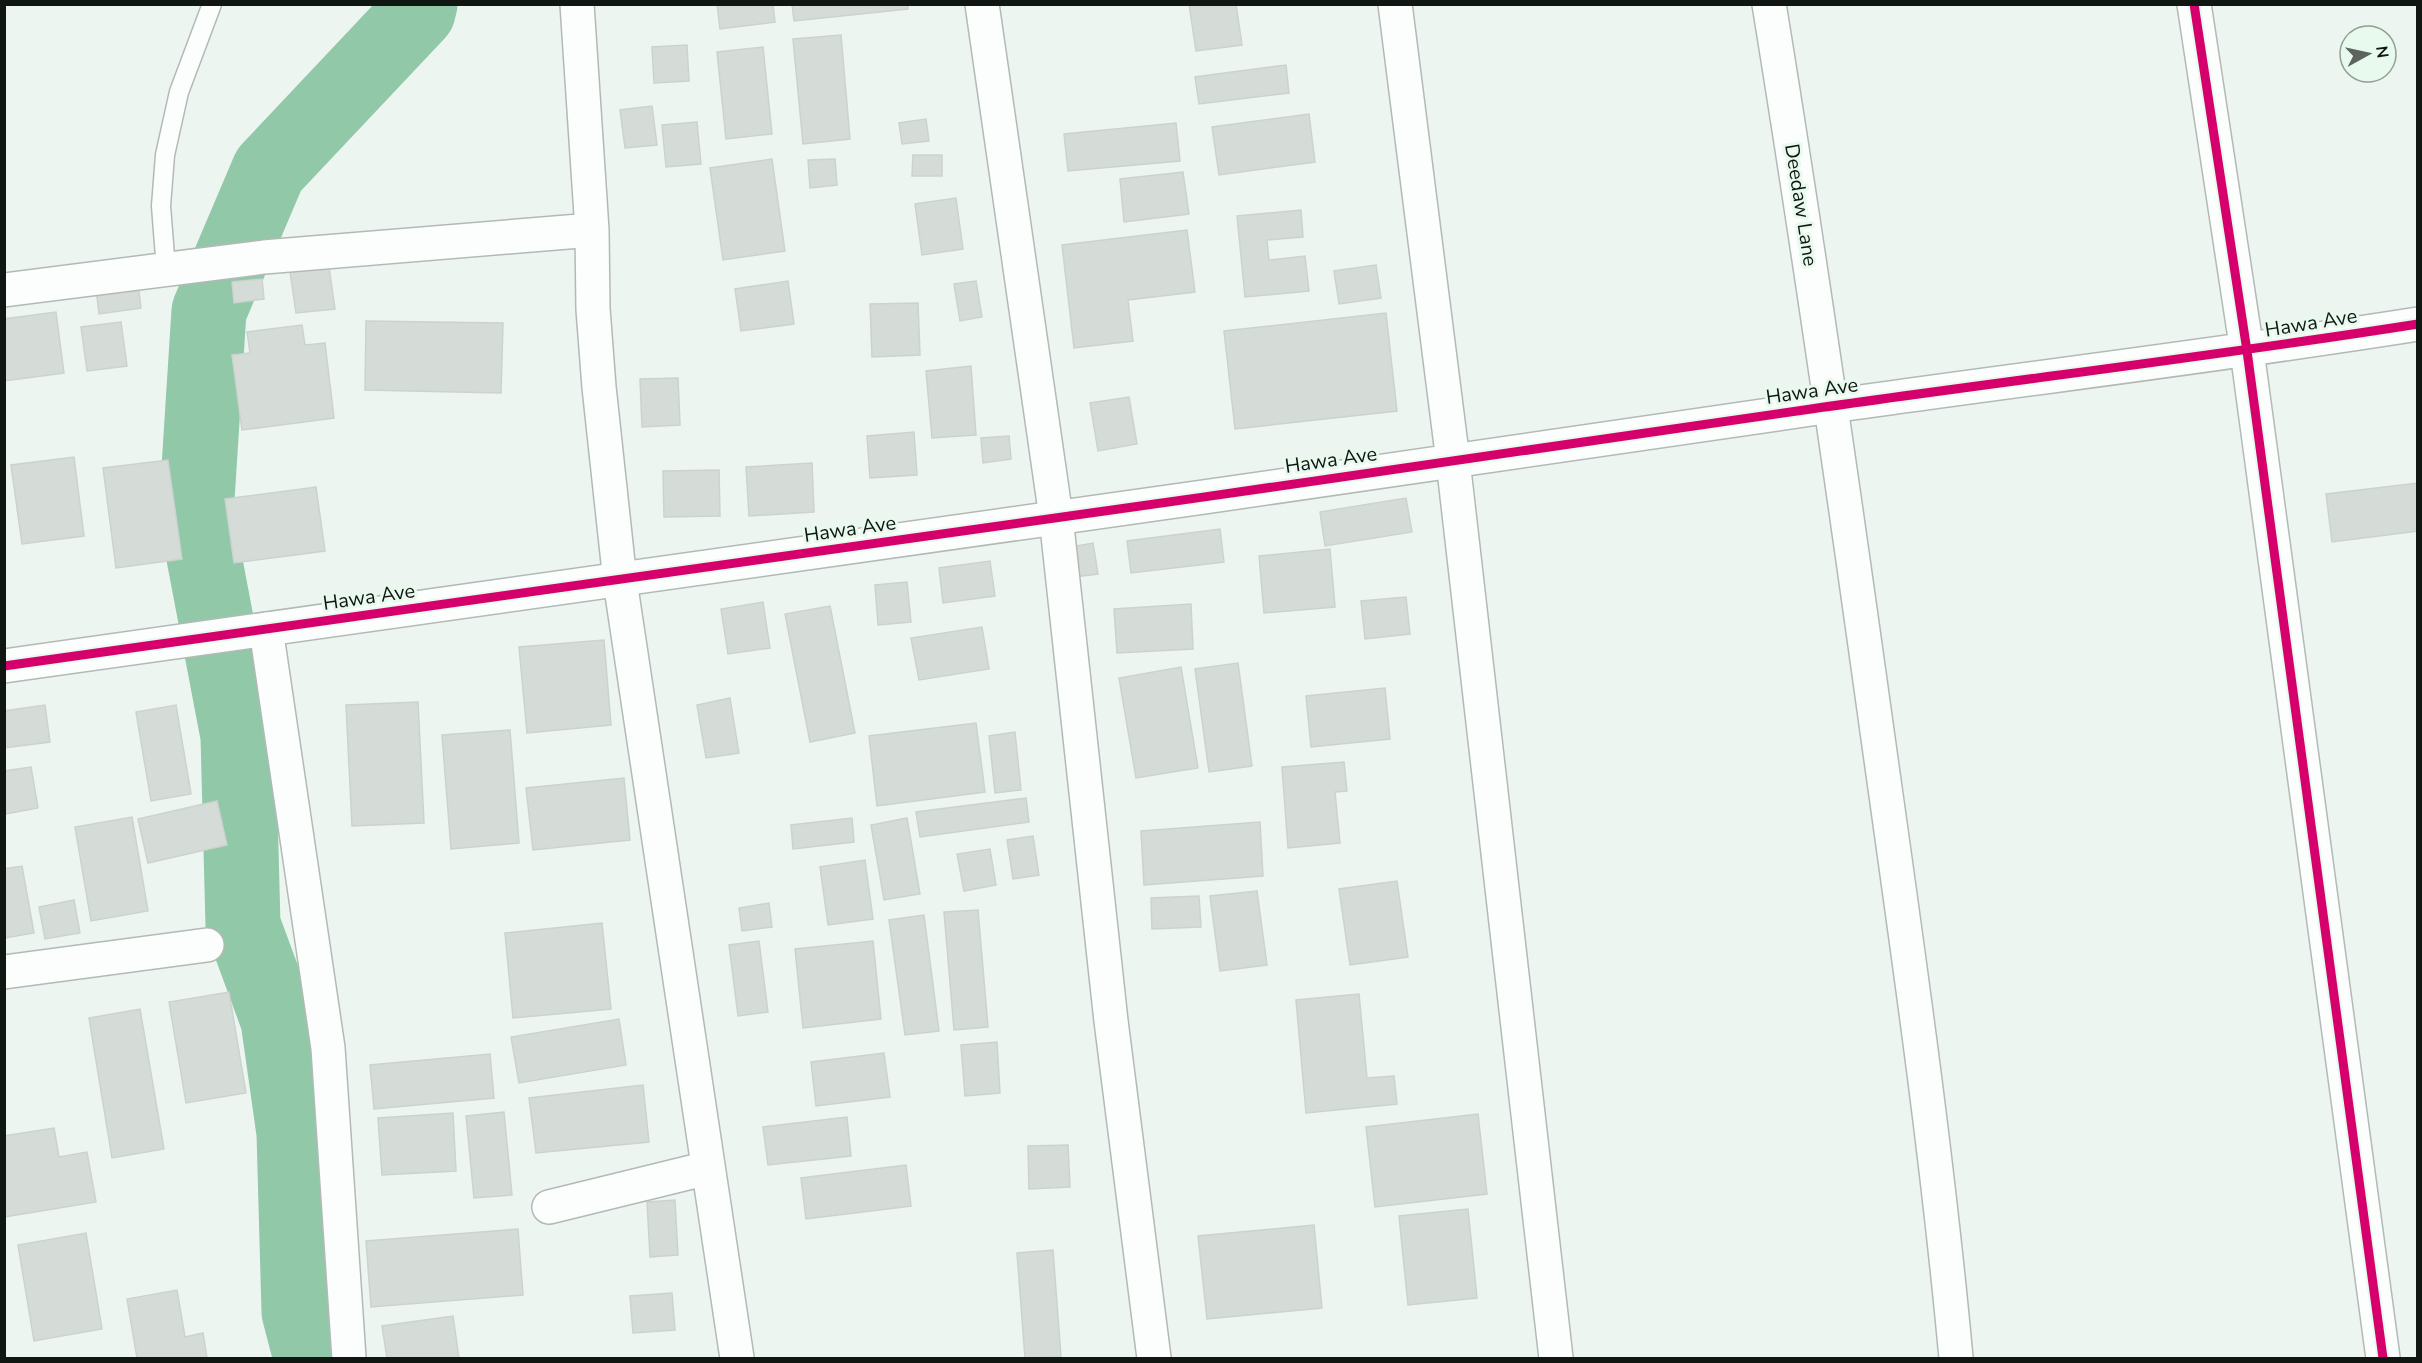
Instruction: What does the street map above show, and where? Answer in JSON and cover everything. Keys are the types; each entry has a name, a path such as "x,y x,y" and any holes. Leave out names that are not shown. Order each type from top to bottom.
{"street":[{"path":"577,4 592,230 593,309 620,581 737,1359"},
{"path":"982,4 1056,517 1111,1021 1154,1359"},
{"path":"1395,4 1453,461 1556,1359"},
{"name":"Deedaw Lane","path":"1769,4 1831,406 1895,862 1941,1210 1956,1359"},
{"path":"2194,4 2247,351 2383,1359"},
{"path":"4,290 264,257 592,230"},
{"name":"Hawa Ave","path":"4,666 620,581 1831,406 2247,351 2418,324"},
{"path":"257,630 328,1048 349,1359"},
{"path":"4,972 207,945"},
{"path":"549,1207 708,1168"}],"lane":[{"path":"166,269 161,206 165,155 179,92 212,4"}],"building":[{"path":"717,4 773,4 775,22 720,29"},
{"path":"792,4 908,4 908,9 794,21"},
{"path":"1189,4 1236,4 1242,45 1196,51"},
{"path":"841,35 850,139 803,144 793,39"},
{"path":"687,45 689,81 654,83 652,47"},
{"path":"763,47 772,134 726,139 717,52"},
{"path":"1286,65 1289,93 1199,104 1195,77"},
{"path":"652,106 657,145 625,148 620,110"},
{"path":"1309,114 1315,162 1219,175 1212,127"},
{"path":"926,119 929,141 902,144 899,123"},
{"path":"697,122 701,164 666,167 662,125"},
{"path":"1176,123 1180,161 1068,171 1064,134"},
{"path":"913,155 942,155 942,176 912,176"},
{"path":"772,159 785,251 723,260 710,168"},
{"path":"835,159 837,185 810,188 808,160"},
{"path":"1183,172 1189,214 1124,222 1120,179"},
{"path":"956,198 963,249 922,255 915,204"},
{"path":"1301,210 1303,237 1267,240 1269,260 1305,256 1309,291 1245,297 1237,216"},
{"path":"1187,230 1195,292 1128,300 1133,341 1074,348 1062,245"},
{"path":"1376,265 1381,298 1339,304 1334,271"},
{"path":"329,267 335,309 296,313 290,272"},
{"path":"262,279 264,299 234,303 232,282"},
{"path":"788,281 794,324 741,331 735,289"},
{"path":"976,281 982,317 960,321 954,284"},
{"path":"138,283 141,308 99,314 96,289"},
{"path":"918,303 920,355 872,357 870,304"},
{"path":"56,312 64,373 4,381 4,319"},
{"path":"1386,313 1397,411 1235,429 1224,331"},
{"path":"366,321 503,323 501,393 365,390"},
{"path":"121,322 127,366 87,371 81,327"},
{"path":"302,325 305,345 325,343 334,418 242,430 232,355 250,353 247,332"},
{"path":"971,366 976,435 932,438 926,371"},
{"path":"678,378 680,425 642,427 640,379"},
{"path":"1129,397 1137,444 1098,451 1090,403"},
{"path":"914,432 917,475 870,478 867,436"},
{"path":"1009,436 1011,459 983,463 981,438"},
{"path":"74,457 84,536 22,544 11,465"},
{"path":"168,460 182,559 116,568 103,468"},
{"path":"812,463 814,512 749,516 746,467"},
{"path":"719,470 720,516 664,517 663,471"},
{"path":"2418,483 2418,531 2332,542 2326,494"},
{"path":"316,487 325,551 234,563 225,499"},
{"path":"1406,498 1412,532 1325,546 1320,512"},
{"path":"1220,529 1224,562 1131,573 1127,541"},
{"path":"1093,543 1098,574 1075,577 1070,547"},
{"path":"1330,549 1335,607 1264,613 1259,556"},
{"path":"990,561 995,596 943,603 939,568"},
{"path":"907,582 911,622 878,625 875,585"},
{"path":"1406,597 1410,634 1365,639 1361,601"},
{"path":"763,602 770,648 728,654 721,609"},
{"path":"1191,604 1193,649 1117,653 1114,609"},
{"path":"830,606 855,733 810,742 785,614"},
{"path":"982,627 989,669 919,680 911,638"},
{"path":"604,640 611,725 527,733 519,647"},
{"path":"1238,663 1252,766 1209,772 1195,669"},
{"path":"1181,667 1198,768 1136,778 1119,678"},
{"path":"1385,688 1390,739 1311,747 1306,696"},
{"path":"730,698 739,753 706,758 697,705"},
{"path":"418,702 424,823 352,826 346,705"},
{"path":"45,705 50,742 4,748 4,711"},
{"path":"176,705 191,794 151,801 136,712"},
{"path":"976,723 985,792 877,806 869,736"},
{"path":"510,730 519,843 451,849 442,735"},
{"path":"1015,732 1021,790 995,793 989,736"},
{"path":"1344,762 1347,791 1335,792 1340,843 1288,848 1282,767"},
{"path":"31,767 38,808 5,814 4,771"},
{"path":"624,778 630,840 533,850 526,788"},
{"path":"1026,798 1029,822 920,837 916,812"},
{"path":"217,801 227,845 148,863 138,819"},
{"path":"132,817 148,911 91,921 75,827"},
{"path":"852,818 854,842 793,849 791,825"},
{"path":"907,818 920,894 884,900 871,825"},
{"path":"1260,822 1263,876 1144,885 1141,831"},
{"path":"1033,836 1039,875 1013,879 1007,840"},
{"path":"990,849 996,885 964,891 957,854"},
{"path":"865,860 873,919 828,925 820,867"},
{"path":"22,866 34,933 4,938 4,869"},
{"path":"1397,881 1408,957 1350,965 1339,889"},
{"path":"1257,891 1267,965 1220,971 1210,896"},
{"path":"1199,896 1201,927 1152,929 1151,898"},
{"path":"74,900 80,933 45,939 39,907"},
{"path":"769,903 772,927 742,931 739,908"},
{"path":"978,910 988,1027 954,1030 944,912"},
{"path":"924,915 939,1031 905,1035 889,920"},
{"path":"602,923 611,1009 513,1018 505,933"},
{"path":"759,941 768,1012 738,1016 729,945"},
{"path":"873,941 881,1019 803,1028 795,949"},
{"path":"229,992 246,1093 186,1103 169,1002"},
{"path":"1359,994 1367,1078 1394,1076 1397,1104 1306,1113 1296,1000"},
{"path":"140,1009 164,1149 112,1158 89,1018"},
{"path":"619,1019 626,1065 519,1083 511,1037"},
{"path":"997,1042 1000,1093 965,1096 961,1045"},
{"path":"884,1053 890,1097 816,1106 811,1062"},
{"path":"490,1054 494,1098 374,1109 370,1065"},
{"path":"643,1085 649,1142 536,1153 529,1098"},
{"path":"504,1112 512,1195 474,1198 466,1116"},
{"path":"453,1113 456,1171 382,1175 378,1118"},
{"path":"1478,1114 1487,1194 1375,1207 1366,1127"},
{"path":"847,1117 851,1156 768,1165 763,1127"},
{"path":"54,1128 59,1157 87,1152 96,1202 4,1217 4,1136"},
{"path":"1068,1145 1070,1187 1029,1189 1028,1146"},
{"path":"906,1165 911,1206 806,1219 801,1178"},
{"path":"675,1200 678,1255 650,1257 647,1202"},
{"path":"1468,1209 1477,1298 1408,1305 1399,1216"},
{"path":"1314,1225 1322,1308 1207,1319 1198,1236"},
{"path":"518,1229 523,1295 371,1307 366,1241"},
{"path":"86,1233 102,1329 34,1341 18,1245"},
{"path":"1053,1250 1061,1357 1025,1358 1017,1253"},
{"path":"177,1290 185,1337 203,1333 207,1358 137,1358 127,1299"},
{"path":"672,1293 675,1330 633,1333 630,1296"},
{"path":"453,1316 459,1358 387,1358 382,1326"}],"waterway":[{"path":"311,1358 299,1312 294,1133 278,1020 243,925 238,736 196,515 209,311 269,170 418,12 420,4"}],"cycle path":[{"path":"2194,4 2247,351 2383,1358"},
{"path":"4,666 2418,324"}]}
